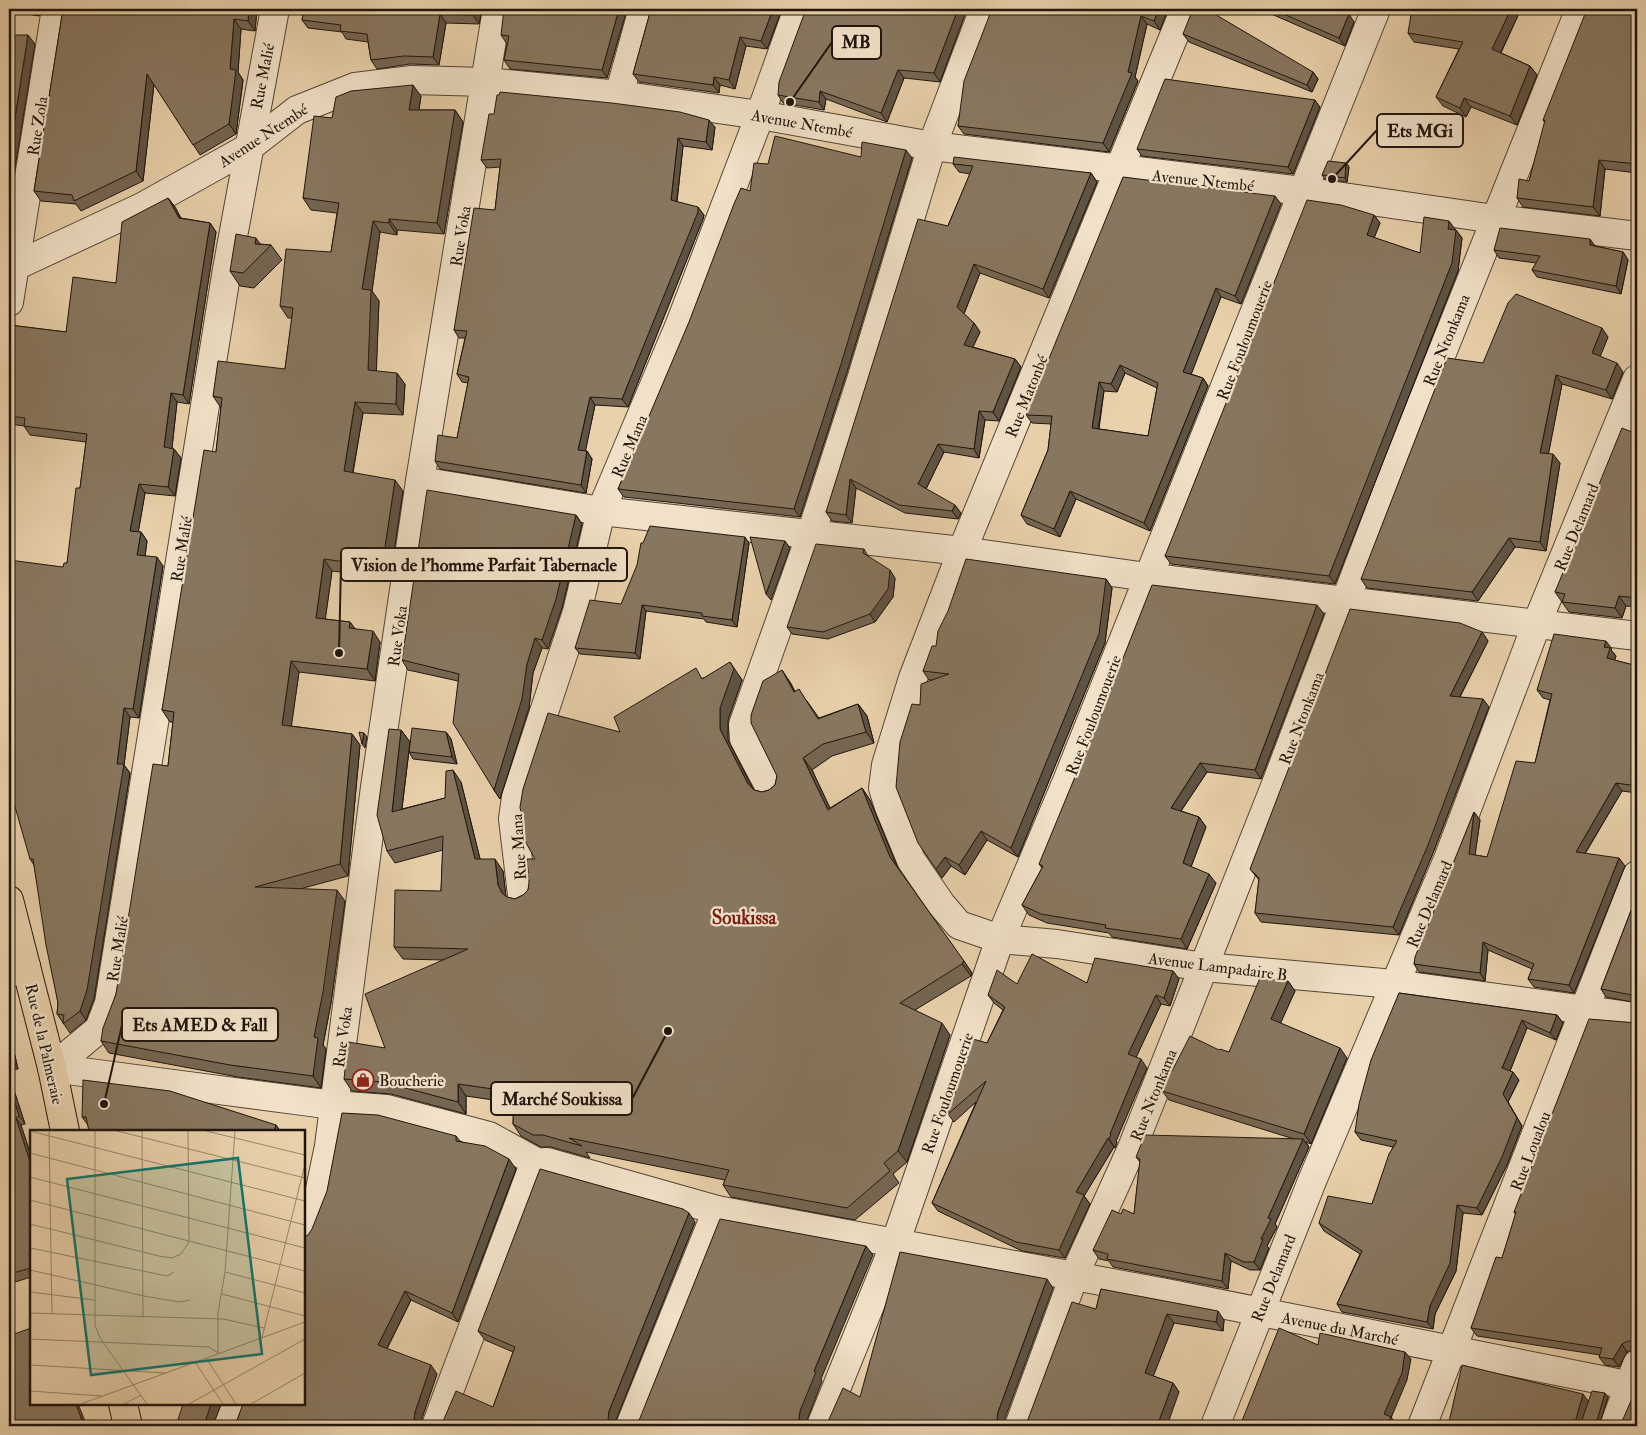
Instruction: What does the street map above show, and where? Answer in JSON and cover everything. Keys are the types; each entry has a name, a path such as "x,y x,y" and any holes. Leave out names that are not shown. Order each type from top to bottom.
{"main road":[{"name":"Rue de la Palmeraie","path":"9,900 17,970 52,1068 64,1130"},
{"path":"123,1405 128,1426"}],"street":[{"name":"Rue Zola","path":"9,302 11,268 56,9"},
{"name":"Rue Malié","path":"52,1068 99,1029 109,1003 189,497 248,148 275,9"},
{"name":"Rue Voka","path":"305,1229 318,1194 329,1146 375,787 420,482 497,9"},
{"path":"619,95 643,9"},
{"name":"Rue Mana","path":"522,896 513,819 516,797 577,612 601,511 680,324 760,115 798,9"},
{"path":"770,788 744,739 743,725 811,534 862,377 932,146 984,9"},
{"name":"Rue Matonbé","path":"883,788 886,765 913,678 962,551 1185,9"},
{"name":"Rue Fouloumouerie","path":"822,1426 896,1242 1000,939 1067,781 1147,577 1218,407 1302,191 1376,9"},
{"name":"Rue Ntonkama","path":"1019,1426 1074,1276 1132,1148 1494,219 1580,9"},
{"name":"Avenue Ntembé","path":"11,268 142,207 248,148 298,110 355,87 412,80 486,82 619,95 760,115 932,146 1302,191 1494,219 1637,236"},
{"name":"Rue Delamard","path":"1215,1426 1259,1312 1394,984 1448,860 1537,623 1637,379"},
{"path":"420,482 601,511 962,551 1147,577 1346,599 1637,636"},
{"name":"Avenue Lampadaire B","path":"883,788 888,807 911,860 940,904 959,925 1000,939 1057,944 1204,967 1394,984 1637,1017"},
{"name":"Rue Loualou","path":"1422,1426 1450,1350 1637,875"},
{"name":"Avenue du Marché","path":"52,1068 333,1105 387,1109 481,1133 538,1163 547,1162 716,1210 896,1242 1450,1350 1634,1379"},
{"path":"436,1426 531,1172 538,1163"},
{"path":"630,1426 716,1210"},
{"path":"1614,1426 1634,1379"},
{"path":"228,1426 237,1405"}],"building":[{"path":"63,9 249,9 248,21 234,19 230,69 236,70 229,124 193,145 147,74 136,171 74,201 72,195 34,191"},
{"path":"304,9 474,9 473,15 440,14 433,57 404,56 371,60 367,34 340,31 341,25 302,20"},
{"path":"504,9 619,9 602,70 504,60 509,36 501,35"},
{"path":"651,9 773,9 761,41 740,37 729,80 714,77 713,85 633,74"},
{"path":"806,9 958,9 934,73 898,70 881,113 820,91 819,102 778,95 779,82"},
{"path":"992,9 1159,9 1154,21 1141,16 1128,72 1132,73 1103,143 958,126 964,81"},
{"path":"1193,9 1206,9 1313,72 1307,85 1183,34"},
{"path":"1272,9 1331,9 1349,14 1339,38"},
{"path":"1412,9 1511,9 1492,49 1530,66 1510,116 1464,98 1460,108 1436,97 1463,42 1408,33"},
{"path":"1587,9 1637,9 1637,164 1599,160 1593,207 1517,198 1519,179 1529,181 1545,120 1543,120"},
{"path":"9,35 28,35 9,156"},
{"path":"1165,79 1315,100 1288,167 1137,149"},
{"path":"413,85 409,110 455,110 437,223 389,219 389,223 373,221 362,289 371,290 368,370 397,373 396,404 355,402 344,471 395,480 382,567 324,559 316,618 350,622 349,628 373,631 367,669 291,661 282,725 352,734 340,864 255,887 337,890 323,992 314,1037 318,1038 313,1076 230,1065 101,1041 103,1028 116,994 153,764 168,766 174,712 162,710 204,450 216,452 222,398 213,396 218,361 285,369 293,308 280,306 286,249 331,252 339,203 303,198 314,116 332,118 336,97 351,91"},
{"path":"500,92 680,112 709,120 706,142 678,138 671,200 698,207 698,212 622,399 590,397 578,450 587,451 581,485 435,461 438,435 457,438 469,377 457,374 467,331 454,330 474,208 495,210 501,159 481,160 489,114 494,114 497,95"},
{"path":"775,136 861,157 862,142 906,150 841,364 794,509 618,489 689,322 741,188 750,191 754,163 768,164"},
{"path":"954,157 1091,173 1043,289 974,264 957,307 974,323 964,345 1015,359 993,412 979,411 974,449 938,444 918,484 955,505 952,511 899,505 850,479 846,515 826,512 918,219 948,226 973,166 953,164"},
{"path":"1328,161 1346,163 1345,178 1322,175"},
{"path":"1123,177 1275,196 1235,296 1216,288 1183,372 1203,378 1144,523 1070,491 1054,529 1021,515 1048,450 1052,416 1026,415","holes":["1120,365 1158,383 1148,436 1092,428 1099,382 1111,384"]},
{"path":"168,198 179,218 210,223 183,395 171,393 164,447 174,449 168,487 139,484 130,531 141,532 137,555 157,557 133,709 124,708 117,764 124,764 87,990 80,1011 63,1024 64,1015 57,1014 58,1003 46,945 33,859 30,859 9,786 9,560 63,567 64,563 67,563 76,488 80,488 87,434 24,426 25,418 9,416 9,325 66,332 73,277 116,283 122,222"},
{"path":"1307,200 1341,205 1374,215 1367,235 1420,253 1424,217 1449,221 1448,229 1456,230 1452,263 1329,576 1165,556"},
{"path":"1500,228 1590,239 1590,245 1623,252 1616,286 1532,270 1540,256 1494,250"},
{"path":"236,234 256,238 255,244 271,245 243,273 230,271"},
{"path":"1516,294 1602,328 1592,353 1617,363 1606,390 1556,375 1540,453 1553,454 1540,542 1509,538 1472,592 1361,579 1447,358 1483,363 1508,303"},
{"path":"1622,428 1637,434 1637,598 1619,596 1615,608 1562,602 1565,594 1555,592"},
{"path":"427,490 576,515 556,599 542,640 535,638 527,664 522,699 494,790 453,723 459,674 402,660"},
{"path":"650,526 745,537 732,620 702,616 702,613 642,605 635,653 575,648 590,600 621,604 637,565 641,543 643,543"},
{"path":"750,537 785,541 766,594"},
{"path":"816,544 864,549 863,553 890,570 888,589 870,614 823,632 787,627"},
{"path":"966,559 1106,579 1099,634 1011,848 981,831 959,865 945,857 936,869 918,843 896,787 900,742 912,704 920,705 921,684 949,674 923,671 932,646 936,646 938,631 948,611"},
{"path":"1152,585 1317,605 1255,770 1200,763 1171,808 1199,817 1183,863 1209,874 1181,939 1105,928 1106,925 1041,914 1022,905 1043,866 1039,864"},
{"path":"1350,609 1460,623 1482,632 1450,696 1483,699 1428,845 1393,927 1255,913 1259,878 1250,869"},
{"path":"1554,634 1606,641 1604,647 1610,648 1607,658 1637,666 1637,681 1632,701 1637,702 1637,786 1616,783 1576,852 1619,858 1569,985 1528,979 1534,964 1483,942 1480,973 1414,964 1415,957 1474,812 1469,854 1487,857 1516,761 1535,763 1552,694 1537,690"},
{"path":"730,662 734,669 720,708 720,729 748,784 754,790 762,792 769,790 775,785 777,776 751,723 751,715 763,681 782,670 794,692 799,689 818,719 858,704 866,732 823,744 803,758 828,810 862,788 890,857 964,961 900,1003 942,1023 898,1151 884,1163 890,1171 847,1208 723,1185 729,1170 569,1138 582,1146 543,1135 533,1135 513,1124 514,1092 458,1084 458,1102 383,1082 344,1079 348,1042 385,1048 365,994 468,949 394,947 395,890 441,891 443,836 387,851 377,815 389,729 401,730 392,812 445,798 446,771 453,770 475,859 495,859 498,885 502,893 507,897 515,899 528,890 527,859 535,859 525,841 520,807 523,789 548,713 620,732 614,717 696,668 702,679"},
{"path":"412,728 446,732 452,757 409,752"},
{"path":"359,732 364,733 362,744"},
{"path":"1637,895 1637,996 1601,989"},
{"path":"1032,954 1087,983 1095,958 1173,971 1164,998 1156,995 1128,1054 1141,1059 1109,1139 1076,1192 1084,1195 1059,1250 1016,1242 932,1203 986,1081 948,1114 973,1039 987,1043 1005,1007 988,995 997,970 1017,984"},
{"path":"1260,978 1288,981 1271,1019 1340,1048 1304,1134 1162,1091 1169,1070 1172,1071 1190,1036 1219,1050 1229,1052"},
{"path":"1399,993 1557,1015 1550,1033 1522,1020 1502,1068 1513,1072 1503,1094 1517,1118 1502,1157 1477,1208 1457,1205 1450,1263 1430,1306 1427,1322 1337,1304 1362,1251 1319,1223 1328,1196 1372,1204 1389,1154 1397,1141 1355,1132 1359,1104 1371,1060"},
{"path":"1589,1019 1637,1023 1637,1342 1628,1341 1622,1344 1613,1359 1599,1357 1602,1348 1471,1328 1496,1257 1502,1258 1516,1212 1514,1212"},
{"path":"9,1046 12,1061 9,1062"},
{"path":"83,1080 170,1091 276,1125 274,1130 89,1130 86,1117 82,1117"},
{"path":"9,1084 19,1116 16,1118 30,1162 30,1268 9,1274"},
{"path":"342,1113 378,1115 456,1136 456,1141 485,1146 509,1159 452,1313 405,1291 378,1345 431,1365 415,1412 414,1419 417,1426 233,1426 243,1405 305,1405 305,1236 312,1229 327,1191"},
{"path":"1145,1135 1303,1139 1268,1218 1271,1219 1261,1239 1263,1239 1254,1262 1244,1262 1225,1253 1222,1281 1107,1259 1108,1254 1093,1250 1112,1210 1121,1214 1123,1209 1134,1214 1140,1159 1136,1157"},
{"path":"540,1169 683,1209 689,1213 609,1411 608,1419 611,1426 441,1426 456,1391 493,1407 515,1347 478,1331"},
{"path":"720,1219 866,1246 814,1371 816,1372 800,1411 799,1419 802,1426 635,1426 638,1423"},
{"path":"900,1252 1047,1279 998,1412 997,1419 1000,1426 826,1426 843,1388 860,1397"},
{"path":"1101,1289 1218,1311 1216,1322 1167,1314 1145,1373 1173,1383 1157,1426 1024,1426 1072,1302 1096,1309"},
{"path":"30,1328 30,1405 76,1405 84,1426 9,1426 9,1336"},
{"path":"1279,1328 1318,1345 1320,1333 1405,1352 1402,1373 1384,1414 1391,1417 1386,1426 1240,1426"},
{"path":"1462,1365 1583,1394 1574,1426 1468,1426 1449,1422"},
{"path":"1592,1391 1605,1393 1596,1424 1582,1420"},
{"path":"1637,1392 1637,1426 1620,1426 1634,1394"},
{"path":"183,1405 211,1405 206,1419 209,1426 176,1426"}],"place":[{"name":"MB","path":"790,102"},
{"name":"Ets MGi","path":"1332,179"},
{"name":"Vision de l'homme Parfait Tabernacle","path":"339,653"},
{"name":"Marché Soukissa","path":"668,1031"},
{"name":"Boucherie","path":"363,1080"},
{"name":"Ets AMED & Fall","path":"104,1104"}],"district":[{"name":"Soukissa","path":"744,917"}]}
